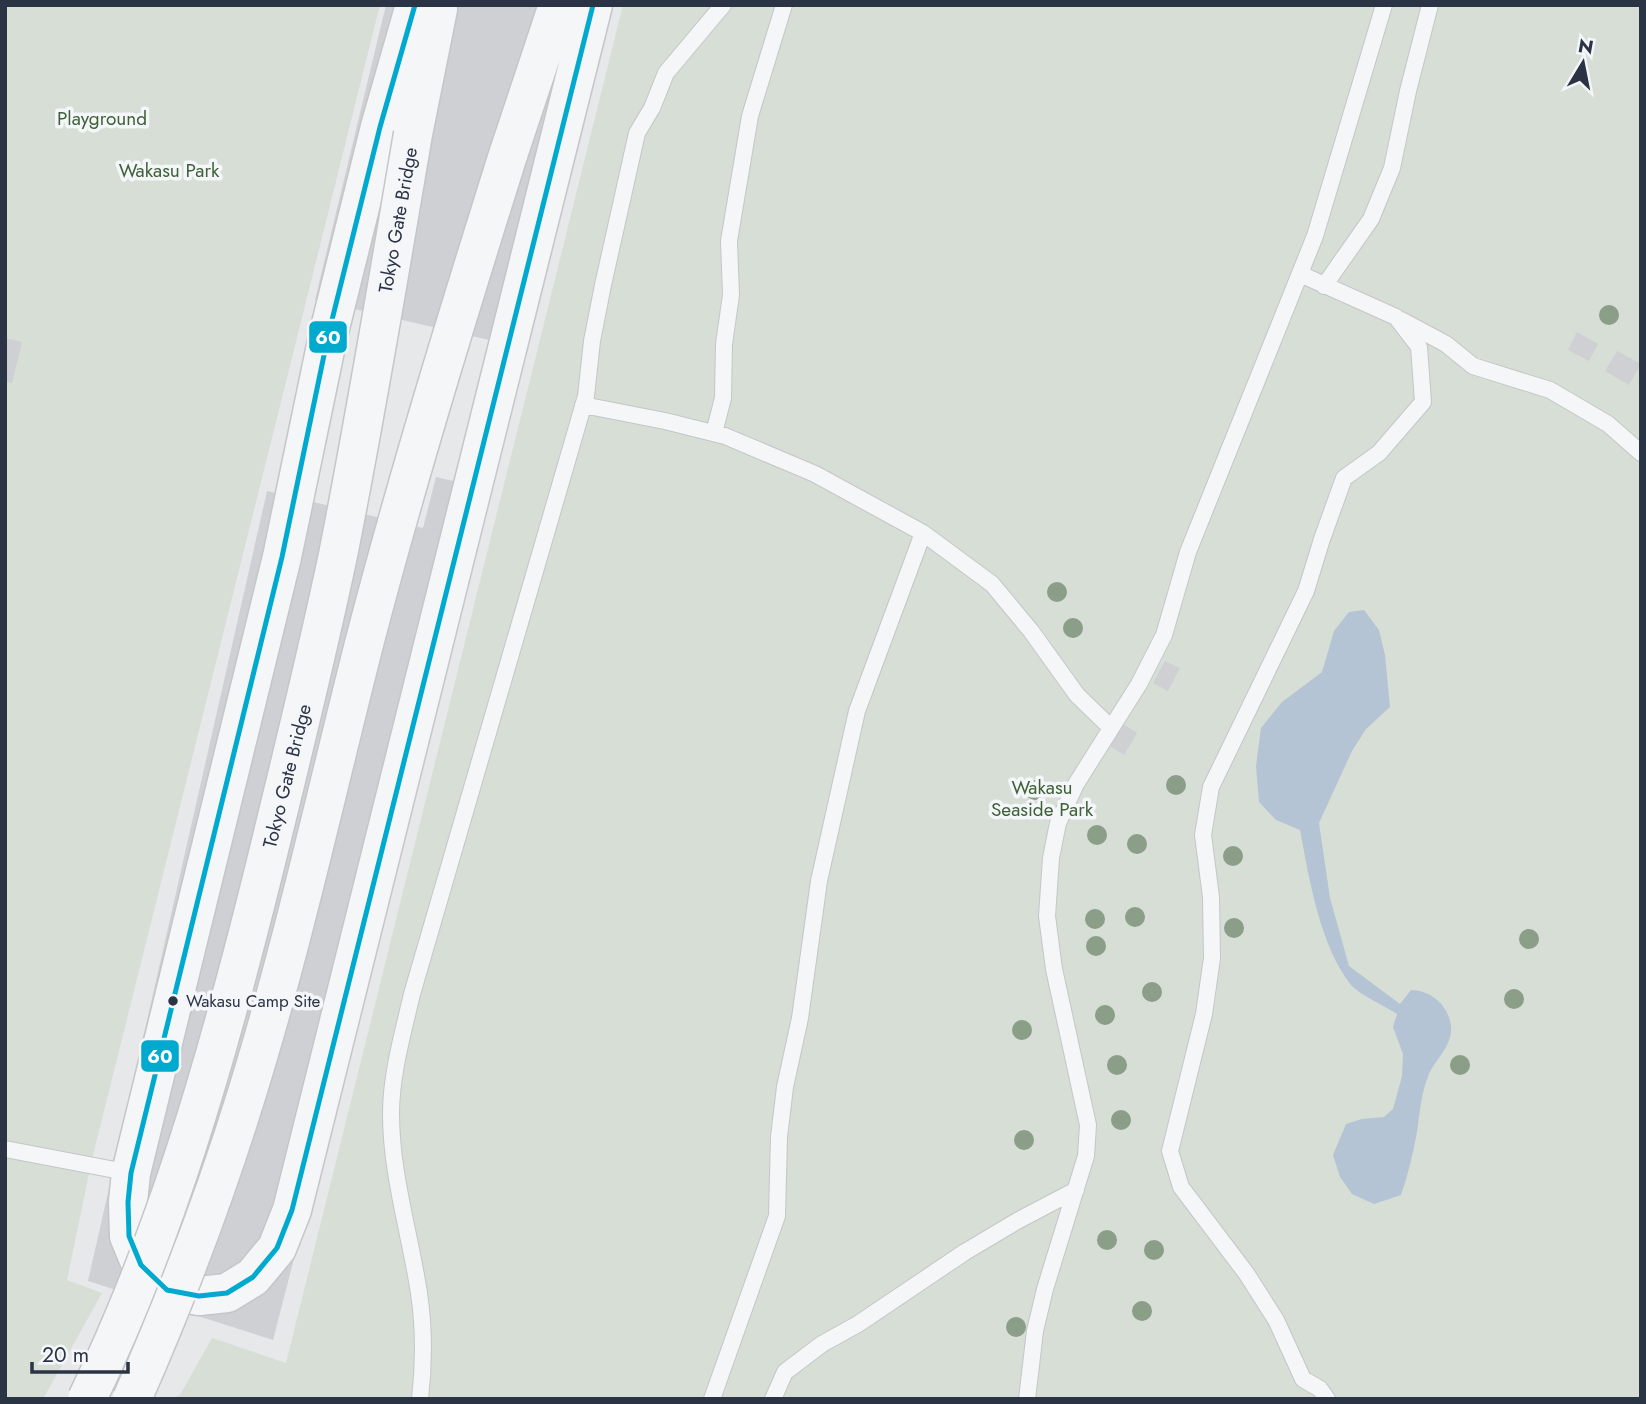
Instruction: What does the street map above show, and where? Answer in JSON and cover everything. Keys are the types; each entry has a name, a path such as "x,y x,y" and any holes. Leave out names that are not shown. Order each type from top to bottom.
{"street":[{"path":"415,5 380,127 331,323 282,557 131,1173 128,1202 130,1236 141,1265 167,1290 199,1296 227,1293 253,1277 277,1248 292,1210 593,5"},
{"name":"Tokyo Gate Bridge","path":"88,1399 138,1285 207,1084 294,750 338,555 438,5"},
{"path":"132,1399 180,1285 248,1093 386,562 441,366 558,5"}],"lane":[{"path":"419,1399 423,1372 419,1295 393,1149 391,1112 398,1055 412,994 583,405 603,285 637,133 652,108 666,73 723,5"},
{"path":"714,433 723,398 724,344 731,295 729,241 750,116 784,5"},
{"path":"1027,1399 1035,1331 1045,1289 1086,1156 1088,1125 1054,969 1047,916 1051,858 1058,823 1076,784 1139,684 1164,635 1188,551 1315,236 1384,5"},
{"path":"1324,286 1371,219 1392,168 1430,5"},
{"path":"1300,274 1396,317 1446,344 1473,366 1550,390 1608,424 1641,453"},
{"path":"1327,1399 1320,1389 1303,1379 1276,1320 1246,1273 1181,1187 1170,1151 1204,1014 1212,958 1211,897 1203,835 1211,787 1306,591 1344,478 1379,453 1423,402 1419,347 1396,317"},
{"path":"583,405 714,433 816,474 923,533 992,584 1031,631 1077,695 1111,728"},
{"path":"712,1399 777,1216 779,1137 785,1087 800,1018 819,881 857,711 923,533"},
{"path":"5,1149 131,1173"},
{"path":"773,1399 785,1372 822,1344 858,1324 965,1252 1076,1190"}],"green space":[{"name":"Wakasu Park","path":"5,5 380,5 92,1159 67,1280 102,1293 43,1399 5,1399"},
{"name":"Wakasu Seaside Park","path":"623,5 1641,5 1641,1399 171,1399 180,1395 212,1338 286,1363"}],"water":[{"path":"1364,610 1379,630 1385,655 1390,707 1366,729 1352,751 1319,823 1330,898 1349,966 1400,1004 1411,990 1432,996 1447,1012 1451,1026 1447,1046 1429,1074 1424,1088 1414,1148 1401,1195 1374,1204 1352,1194 1340,1177 1333,1155 1346,1124 1384,1117 1393,1109 1402,1076 1403,1054 1393,1027 1397,1014 1355,989 1340,969 1317,911 1300,830 1276,820 1259,802 1256,766 1261,728 1282,702 1322,672 1334,631 1349,612"}],"building":[{"path":"386,5 613,5 528,349 315,300"},
{"path":"1577,332 1598,344 1589,361 1568,350"},
{"path":"5,338 22,342 12,383 5,382"},
{"path":"1617,351 1641,364 1629,385 1605,371"},
{"path":"436,477 492,490 273,1340 88,1281 267,491 423,528"},
{"path":"1165,661 1180,668 1168,691 1153,683"},
{"path":"1123,724 1137,733 1124,755 1110,746"}],"transit line":[{"name":"60","path":"415,5 380,127 328,336 282,557 131,1173 129,1236 141,1265 167,1290 199,1296 227,1293 253,1277 277,1248 292,1210 593,5"}],"place":[{"name":"Wakasu Camp Site","path":"173,1001"}],"park label":[{"name":"Playground","path":"102,118"}]}
